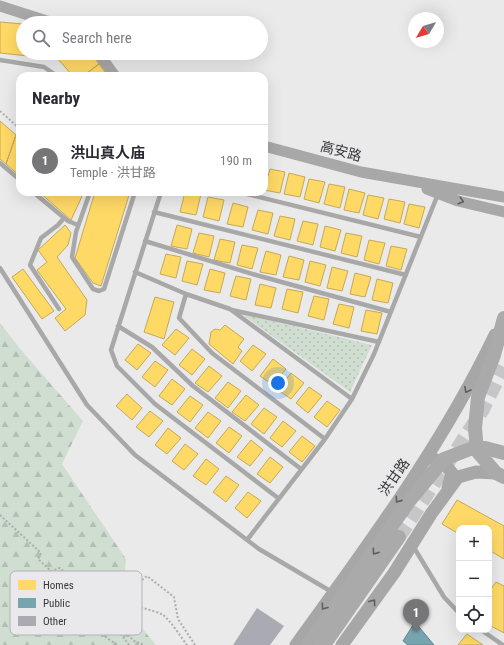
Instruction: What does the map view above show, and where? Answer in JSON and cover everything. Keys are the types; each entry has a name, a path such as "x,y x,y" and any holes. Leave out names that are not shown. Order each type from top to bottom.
{"main road":[{"name":"洪甘路","path":"296,645 425,460 455,412 504,318"},
{"path":"500,475 477,451 476,406 494,355 504,318"},
{"path":"308,645 410,500 444,459 470,449 486,448 504,453"},
{"path":"342,645 412,545 446,491 451,480 452,473 443,462 434,459 425,460"},
{"path":"446,491 458,477 466,474 500,475"},
{"path":"324,645 399,536"}],"street":[{"path":"0,6 31,16"},
{"path":"103,60 113,72"},
{"name":"高安路","path":"268,147 361,172 412,182 504,196"},
{"name":"高安路","path":"412,182 458,201 504,212"}],"lane":[{"path":"0,60 44,67 51,72"},
{"path":"0,163 16,177"},
{"path":"247,540 301,470 352,399 379,342 438,194"},
{"path":"38,196 64,218 78,226"},
{"path":"89,196 73,244 72,257 94,289 99,291 104,290 135,196"},
{"path":"159,196 111,350 117,366 129,380 155,404 278,498"},
{"path":"255,196 421,237"},
{"path":"154,212 406,275"},
{"path":"59,309 30,265 41,238 58,226 64,218"},
{"path":"145,241 256,275 391,312"},
{"path":"0,268 87,405 135,454 247,540 334,592"},
{"path":"135,272 186,294 230,309 379,342"},
{"path":"186,294 179,318 212,354 324,439"},
{"path":"230,309 352,399"},
{"path":"118,326 152,348 193,386 301,470"},
{"path":"412,545 444,597 456,610"},
{"path":"485,633 503,645"}],"path":[{"path":"0,111 16,125"},
{"path":"0,515 41,553 38,559 50,571"},
{"path":"53,571 60,568 63,571"},
{"path":"142,580 147,576 174,597 178,619 196,645"},
{"path":"142,607 164,616 187,645"},
{"path":"102,635 117,645"},
{"path":"122,635 129,645"},
{"path":"128,635 134,641 144,645"}],"green space":[{"path":"240,313 372,345 350,392"},
{"path":"0,323 21,350 83,421 62,464 126,559 125,571 10,571 10,635 142,635 142,628 156,645 0,645"}],"building: Homes":[{"path":"0,22 16,23 16,55 0,53"},
{"path":"59,60 96,60 99,64 88,72 69,72"},
{"path":"99,64 105,72 88,72"},
{"path":"0,121 16,135 6,164 0,159"},
{"path":"16,135 16,173 6,164"},
{"path":"270,169 285,172 280,193 268,191 268,176"},
{"path":"289,173 305,177 300,197 284,194"},
{"path":"309,179 325,182 319,203 304,199"},
{"path":"329,184 345,187 340,208 324,204"},
{"path":"349,189 365,193 359,213 344,210"},
{"path":"368,195 384,198 378,219 363,215"},
{"path":"44,196 82,196 71,220"},
{"path":"94,196 129,196 101,286 93,283 75,258"},
{"path":"184,196 201,196 196,215 180,212"},
{"path":"208,197 224,200 219,221 203,217"},
{"path":"389,199 405,202 400,223 384,219"},
{"path":"233,203 248,207 243,227 227,224"},
{"path":"409,204 425,207 419,228 404,224"},
{"path":"258,210 273,213 268,234 252,230"},
{"path":"280,216 295,219 290,240 274,236"},
{"path":"303,221 318,224 313,245 297,241"},
{"path":"65,225 71,233 68,245 57,257 87,300 85,315 65,331 55,318 66,309 37,270 47,262 38,250"},
{"path":"177,225 192,229 187,249 171,246"},
{"path":"325,226 341,230 335,251 320,247"},
{"path":"199,233 214,236 209,257 193,253"},
{"path":"346,233 362,236 357,257 341,253"},
{"path":"220,239 235,242 230,263 214,260"},
{"path":"369,240 385,243 379,264 364,260"},
{"path":"242,245 258,248 252,269 237,265"},
{"path":"391,246 407,249 401,270 386,266"},
{"path":"266,251 281,255 276,275 260,272"},
{"path":"166,254 181,257 176,278 160,274"},
{"path":"289,256 304,260 299,280 283,277"},
{"path":"187,261 203,264 197,285 182,281"},
{"path":"310,261 326,265 320,286 305,282"},
{"path":"332,267 348,271 342,291 327,288"},
{"path":"23,269 54,311 42,319 12,277"},
{"path":"210,269 225,273 220,293 204,290"},
{"path":"355,273 371,277 365,297 350,294"},
{"path":"236,276 251,279 246,300 230,296"},
{"path":"377,279 393,283 388,303 372,300"},
{"path":"260,284 276,288 271,308 255,305"},
{"path":"287,289 303,292 298,313 282,309"},
{"path":"314,296 329,299 324,320 308,316"},
{"path":"155,297 174,302 164,339 144,332"},
{"path":"339,304 354,307 349,328 333,324"},
{"path":"366,310 382,313 377,334 361,331"},
{"path":"225,325 244,339 238,347 242,351 233,364 209,344 211,332 215,329 220,330"},
{"path":"176,329 189,338 175,355 162,345"},
{"path":"138,344 151,353 137,370 125,360"},
{"path":"253,345 266,354 252,371 240,361"},
{"path":"192,349 205,359 192,375 179,365"},
{"path":"273,359 286,369 273,385 260,376"},
{"path":"155,361 168,370 155,387 142,377"},
{"path":"209,366 222,376 208,392 195,383"},
{"path":"291,373 304,383 291,399 278,390"},
{"path":"172,379 185,389 172,405 159,396"},
{"path":"228,382 241,391 228,408 215,398"},
{"path":"309,387 322,396 308,413 296,403"},
{"path":"127,394 142,408 132,420 116,406"},
{"path":"246,395 259,405 245,421 232,412"},
{"path":"190,396 203,405 190,422 177,412"},
{"path":"327,401 340,410 327,427 314,417"},
{"path":"264,408 277,417 264,434 251,424"},
{"path":"150,411 163,421 149,437 136,427"},
{"path":"208,412 221,421 208,438 195,428"},
{"path":"283,421 296,431 282,447 270,438"},
{"path":"229,427 242,436 229,453 216,443"},
{"path":"168,428 181,438 167,454 155,445"},
{"path":"302,436 315,446 302,462 289,452"},
{"path":"251,440 263,450 250,466 237,457"},
{"path":"185,444 198,454 184,470 172,461"},
{"path":"270,457 283,467 270,483 257,474"},
{"path":"206,459 219,469 206,485 193,476"},
{"path":"226,476 239,485 226,502 213,492"},
{"path":"248,492 261,501 247,518 235,508"},
{"path":"457,500 504,526 504,559 492,552 492,525 456,525 456,532 442,524"},
{"path":"496,582 504,586 504,633 492,627 492,587"},
{"path":"467,634 483,645 458,645"}],"building: Public":[{"path":"415,622 434,645 408,645 403,641"}],"building: Other":[{"path":"257,608 284,626 270,645 233,645"}],"tunnel":[{"path":"399,537 482,411 504,367"}],"place":[{"name":"洪山真人庙","path":"416,632"}]}
